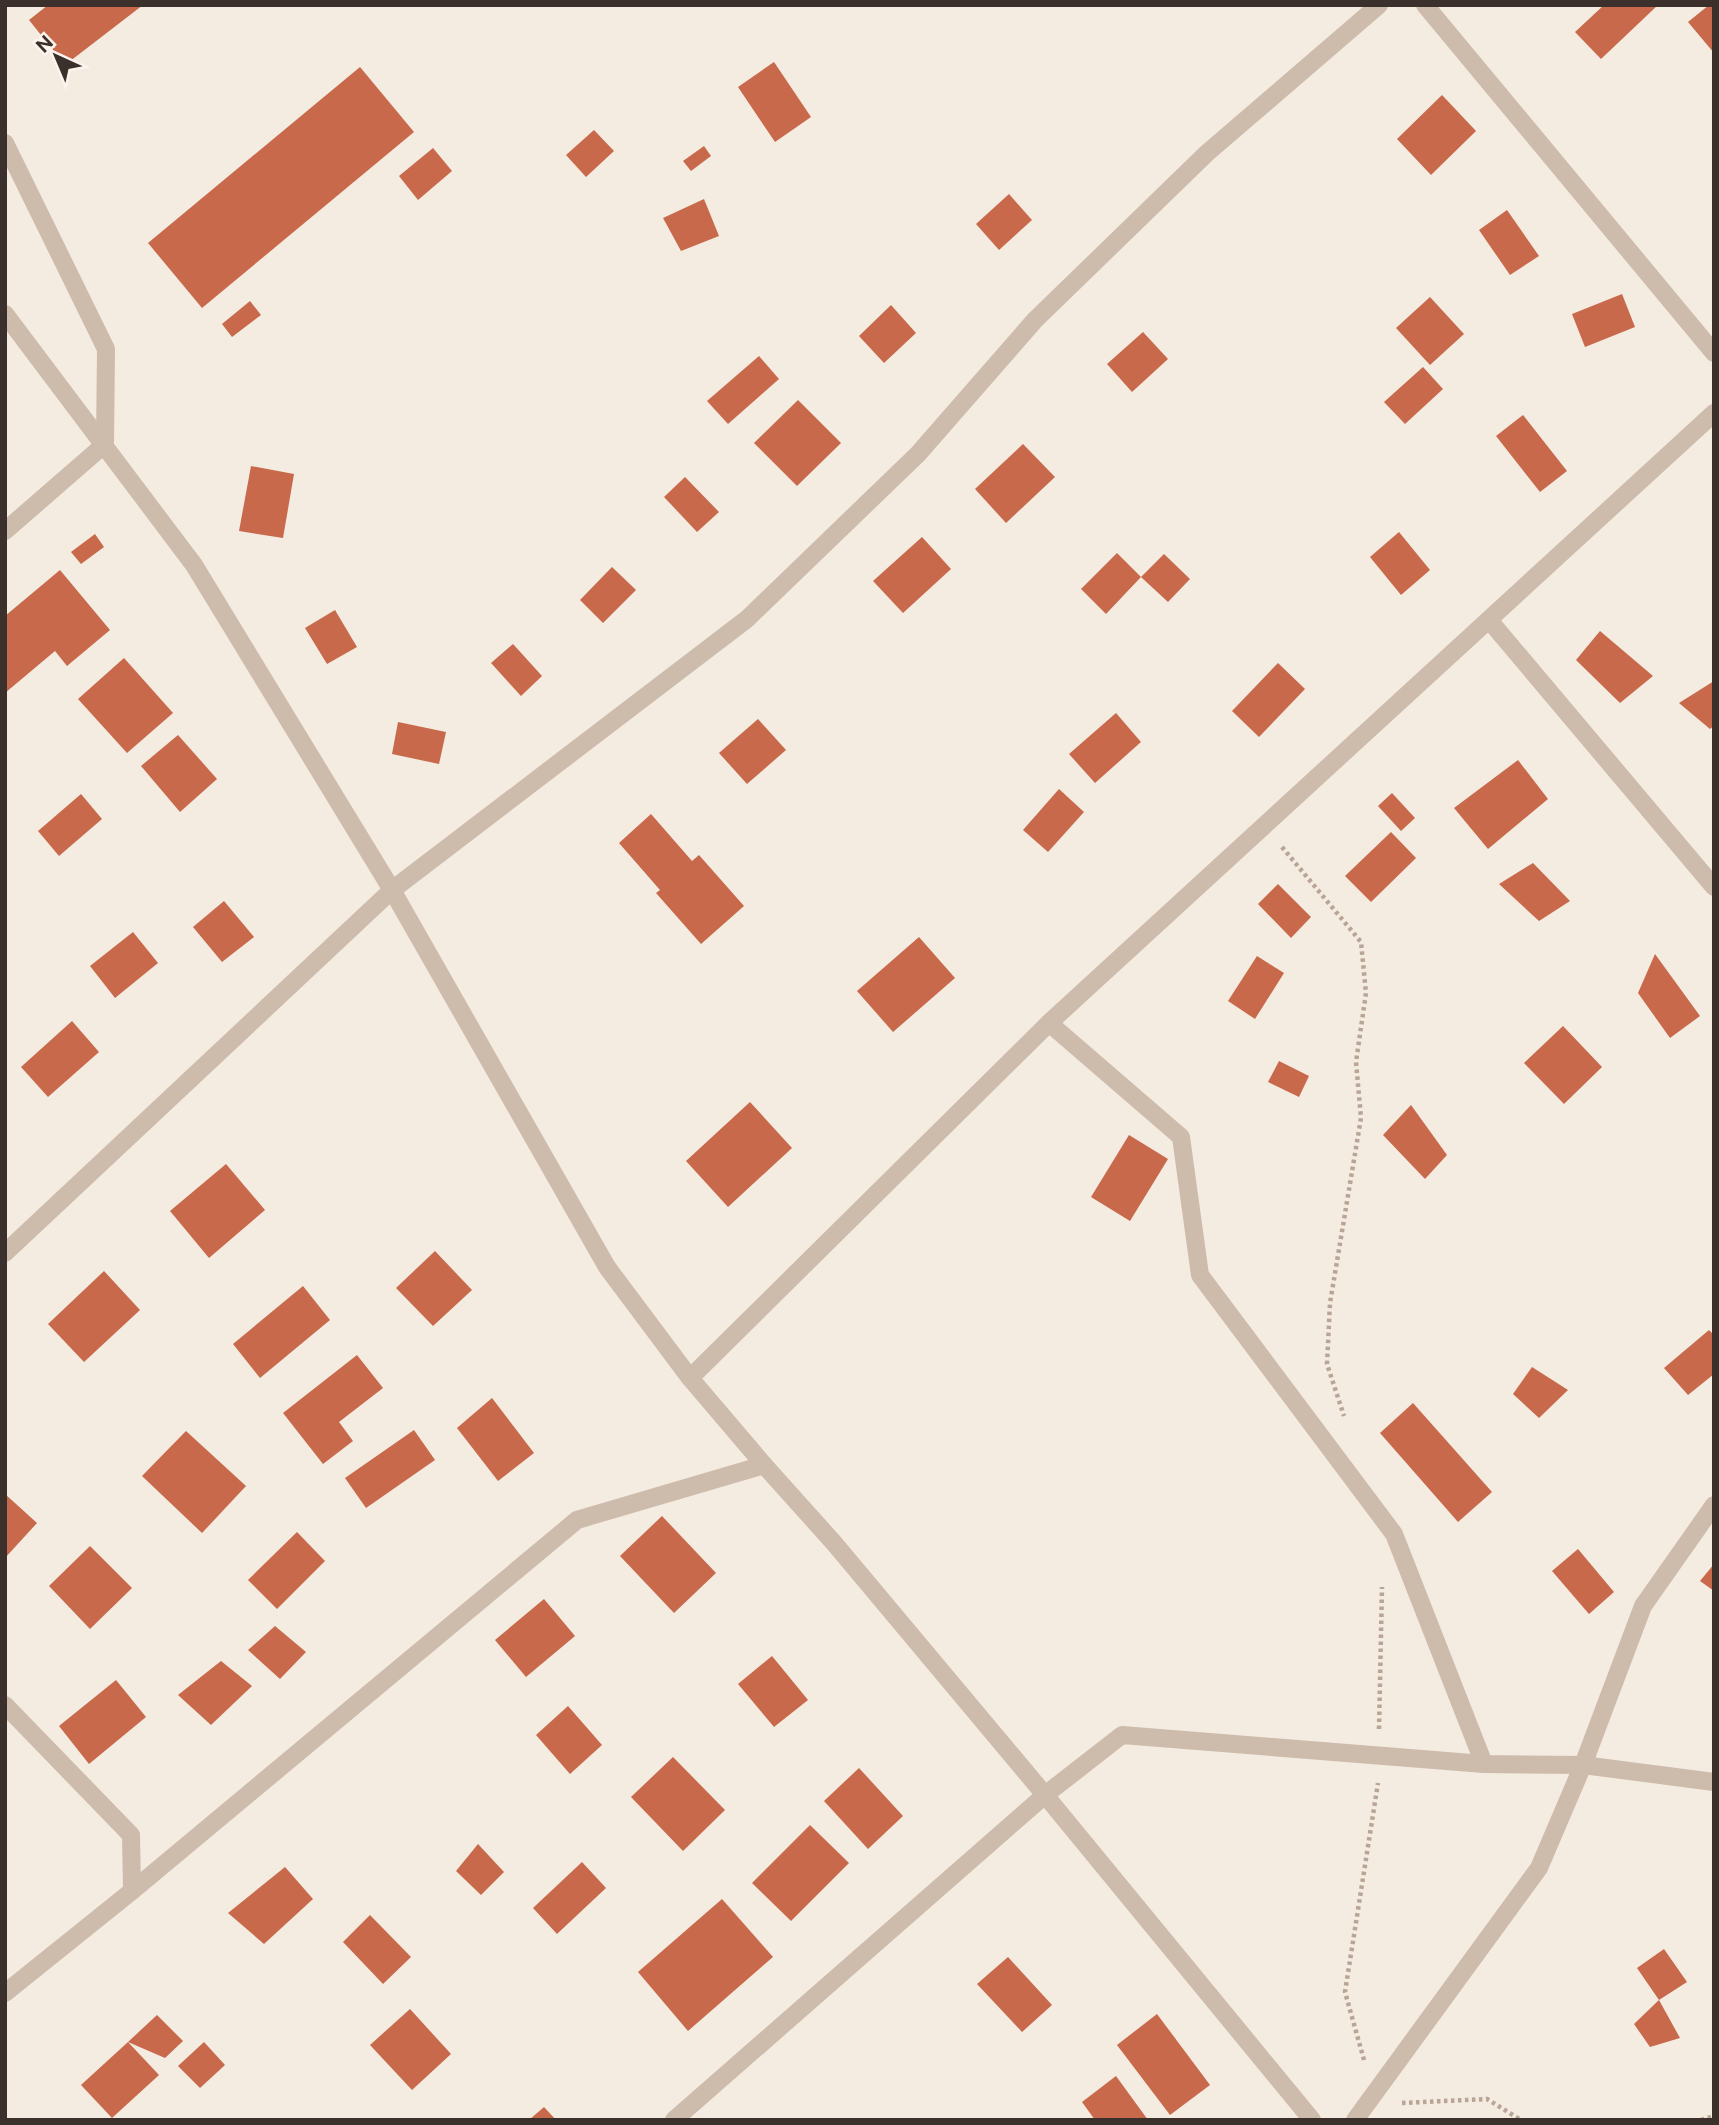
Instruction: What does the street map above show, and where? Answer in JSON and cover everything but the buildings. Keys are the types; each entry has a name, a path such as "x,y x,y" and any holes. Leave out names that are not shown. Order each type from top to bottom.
{"street":[{"path":"5,1253 392,890 747,619 918,454 1035,320 1207,153 1379,5"},
{"path":"1426,5 1714,353"},
{"path":"5,143 106,349 105,444 5,531"},
{"path":"5,314 194,565 392,890 607,1267 690,1378 834,1543 1312,2120"},
{"path":"690,1378 1049,1023 1714,413"},
{"path":"1489,620 1714,887"},
{"path":"1049,1023 1181,1137 1200,1275 1394,1534 1484,1764"},
{"path":"5,1993 132,1891 577,1520 764,1465"},
{"path":"1360,2112 1539,1868 1583,1765 1643,1606 1714,1505"},
{"path":"5,1705 131,1835 132,1891"},
{"path":"674,2120 1045,1795 1122,1735 1484,1764 1583,1765 1714,1782"}],"path":[{"path":"1264,826 1361,942 1366,993 1356,1062 1361,1118 1330,1303 1327,1364 1344,1416"},
{"path":"1382,1579 1378,1755 1380,1771 1345,1992 1366,2064 1360,2112 1487,2099 1521,2120"},
{"path":"1701,2120 1714,2116"}]}
